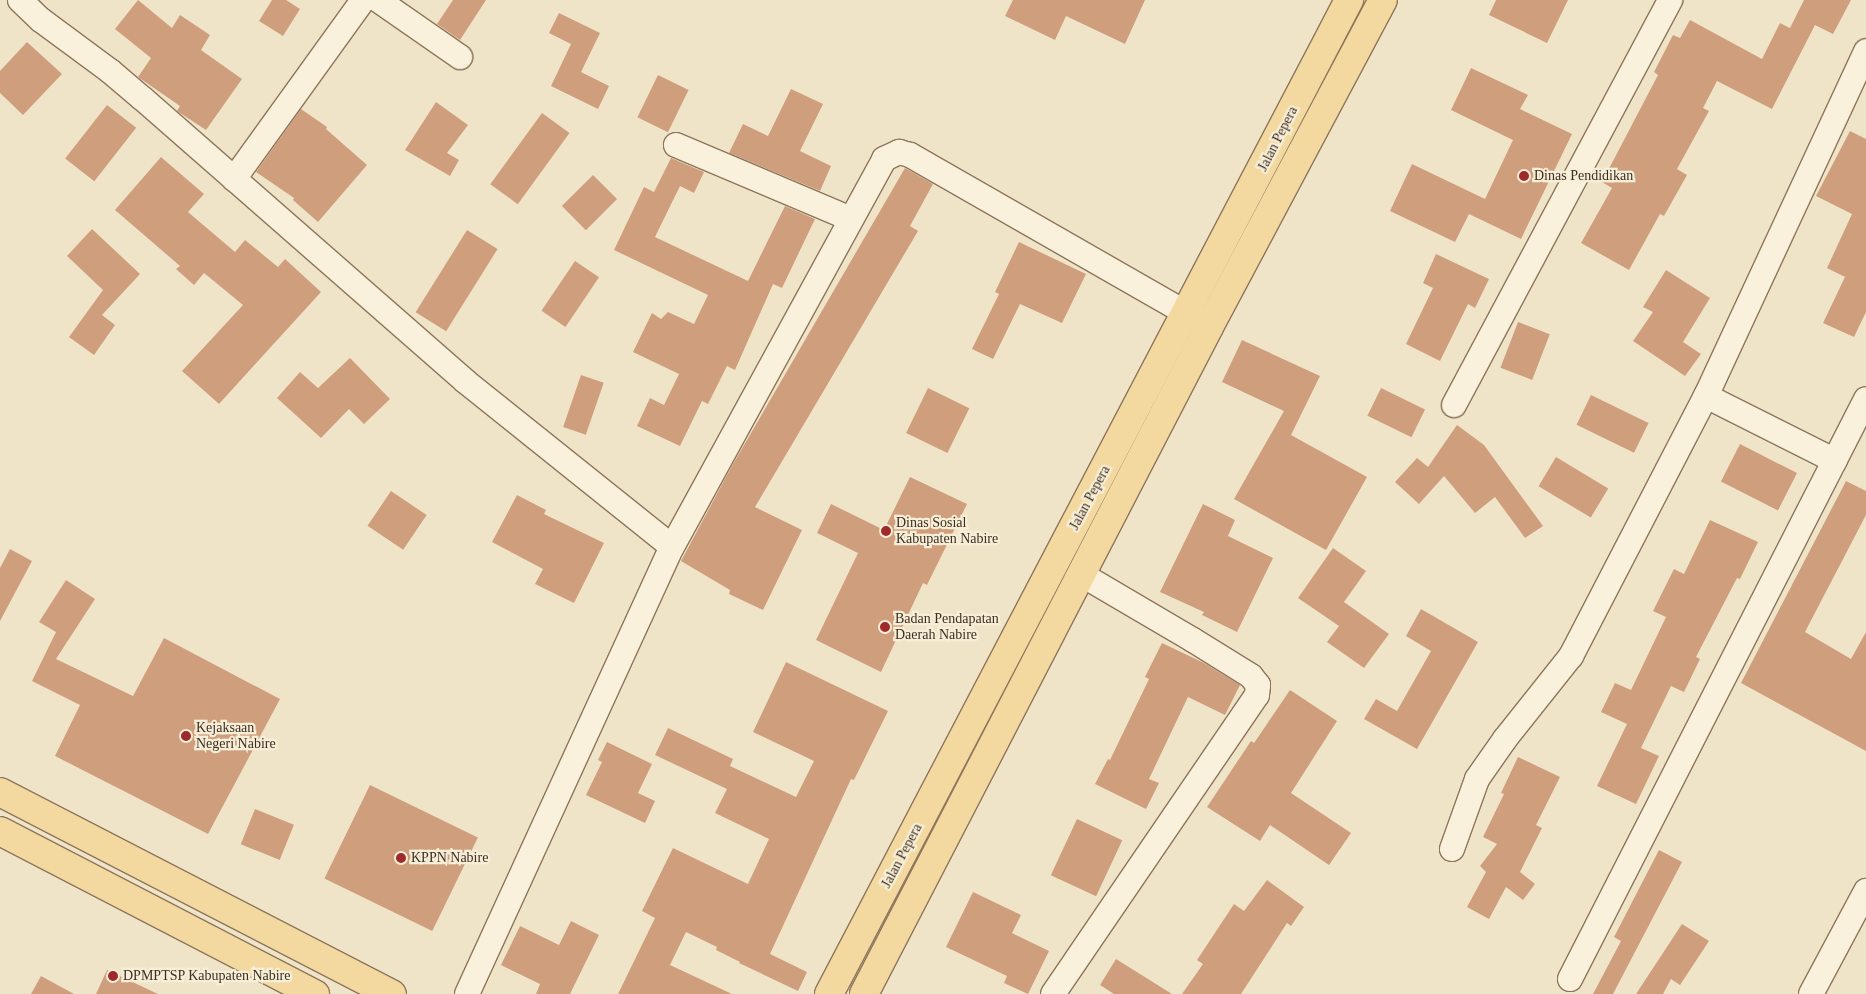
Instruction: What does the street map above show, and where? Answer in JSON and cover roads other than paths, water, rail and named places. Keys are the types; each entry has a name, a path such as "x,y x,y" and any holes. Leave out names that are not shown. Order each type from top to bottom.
{"main road":[{"name":"Jalan Pepera","path":"864,994 1082,575 1198,320 1350,0"},
{"name":"Jalan Pepera","path":"829,994 968,730 1198,320 1383,0"},
{"path":"968,730 995,741"},
{"path":"0,792 392,994"},
{"path":"0,831 129,898 283,987 315,994"},
{"path":"129,898 144,867"}],"street":[{"path":"20,0 40,20 110,72 465,381 672,547"},
{"path":"234,179 363,0"},
{"path":"378,0 460,57"},
{"path":"1454,405 1670,0"},
{"path":"1452,849 1477,779 1505,739 1571,656 1706,396 1866,50"},
{"path":"676,145 851,219"},
{"path":"467,994 672,547 884,159 899,152 906,154 1198,320"},
{"path":"1706,396 1835,461"},
{"path":"1570,979 1866,399"},
{"path":"1053,994 1257,695 1258,685 1252,676 1082,575"},
{"path":"1811,994 1866,892"}],"place":[{"name":"Dinas Pendidikan","path":"1524,176"},
{"name":"Dinas Sosial Kabupaten Nabire","path":"886,531"},
{"name":"Badan Pendapatan Daerah Nabire","path":"885,627"},
{"name":"Kejaksaan Negeri Nabire","path":"186,736"},
{"name":"KPPN Nabire","path":"401,858"},
{"name":"DPMPTSP Kabupaten Nabire","path":"113,976"}]}
